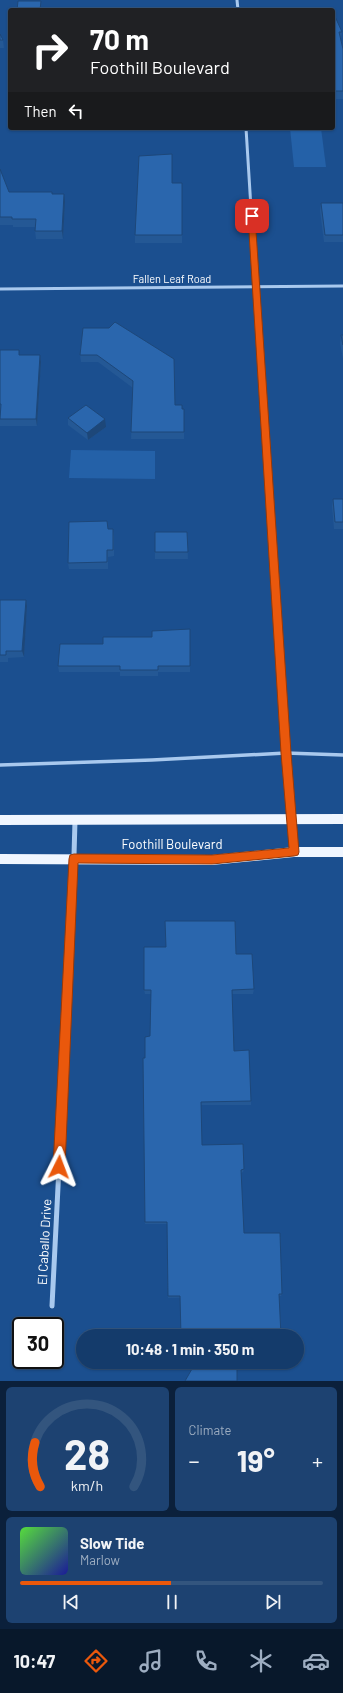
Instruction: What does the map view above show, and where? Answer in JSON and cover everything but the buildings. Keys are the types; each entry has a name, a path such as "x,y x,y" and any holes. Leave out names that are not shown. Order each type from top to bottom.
{"main road":[{"name":"Foothill Boulevard","path":"0,820 343,819"},
{"name":"Foothill Boulevard","path":"0,859 212,860 294,852 343,852"}],"street":[{"path":"246,130 286,753 294,852"},
{"name":"Fallen Leaf Road","path":"0,289 67,287 257,289 343,286"},
{"path":"0,765 152,760 286,753 343,755"},
{"name":"El Caballo Drive","path":"52,1306 75,820"}],"shaded area":[{"path":"290,130 321,130 326,167 294,167"},
{"path":"71,450 155,451 155,479 69,478"}],"route":[{"path":"59,1167 74,859 212,860 294,852 286,753 252,216"}]}
